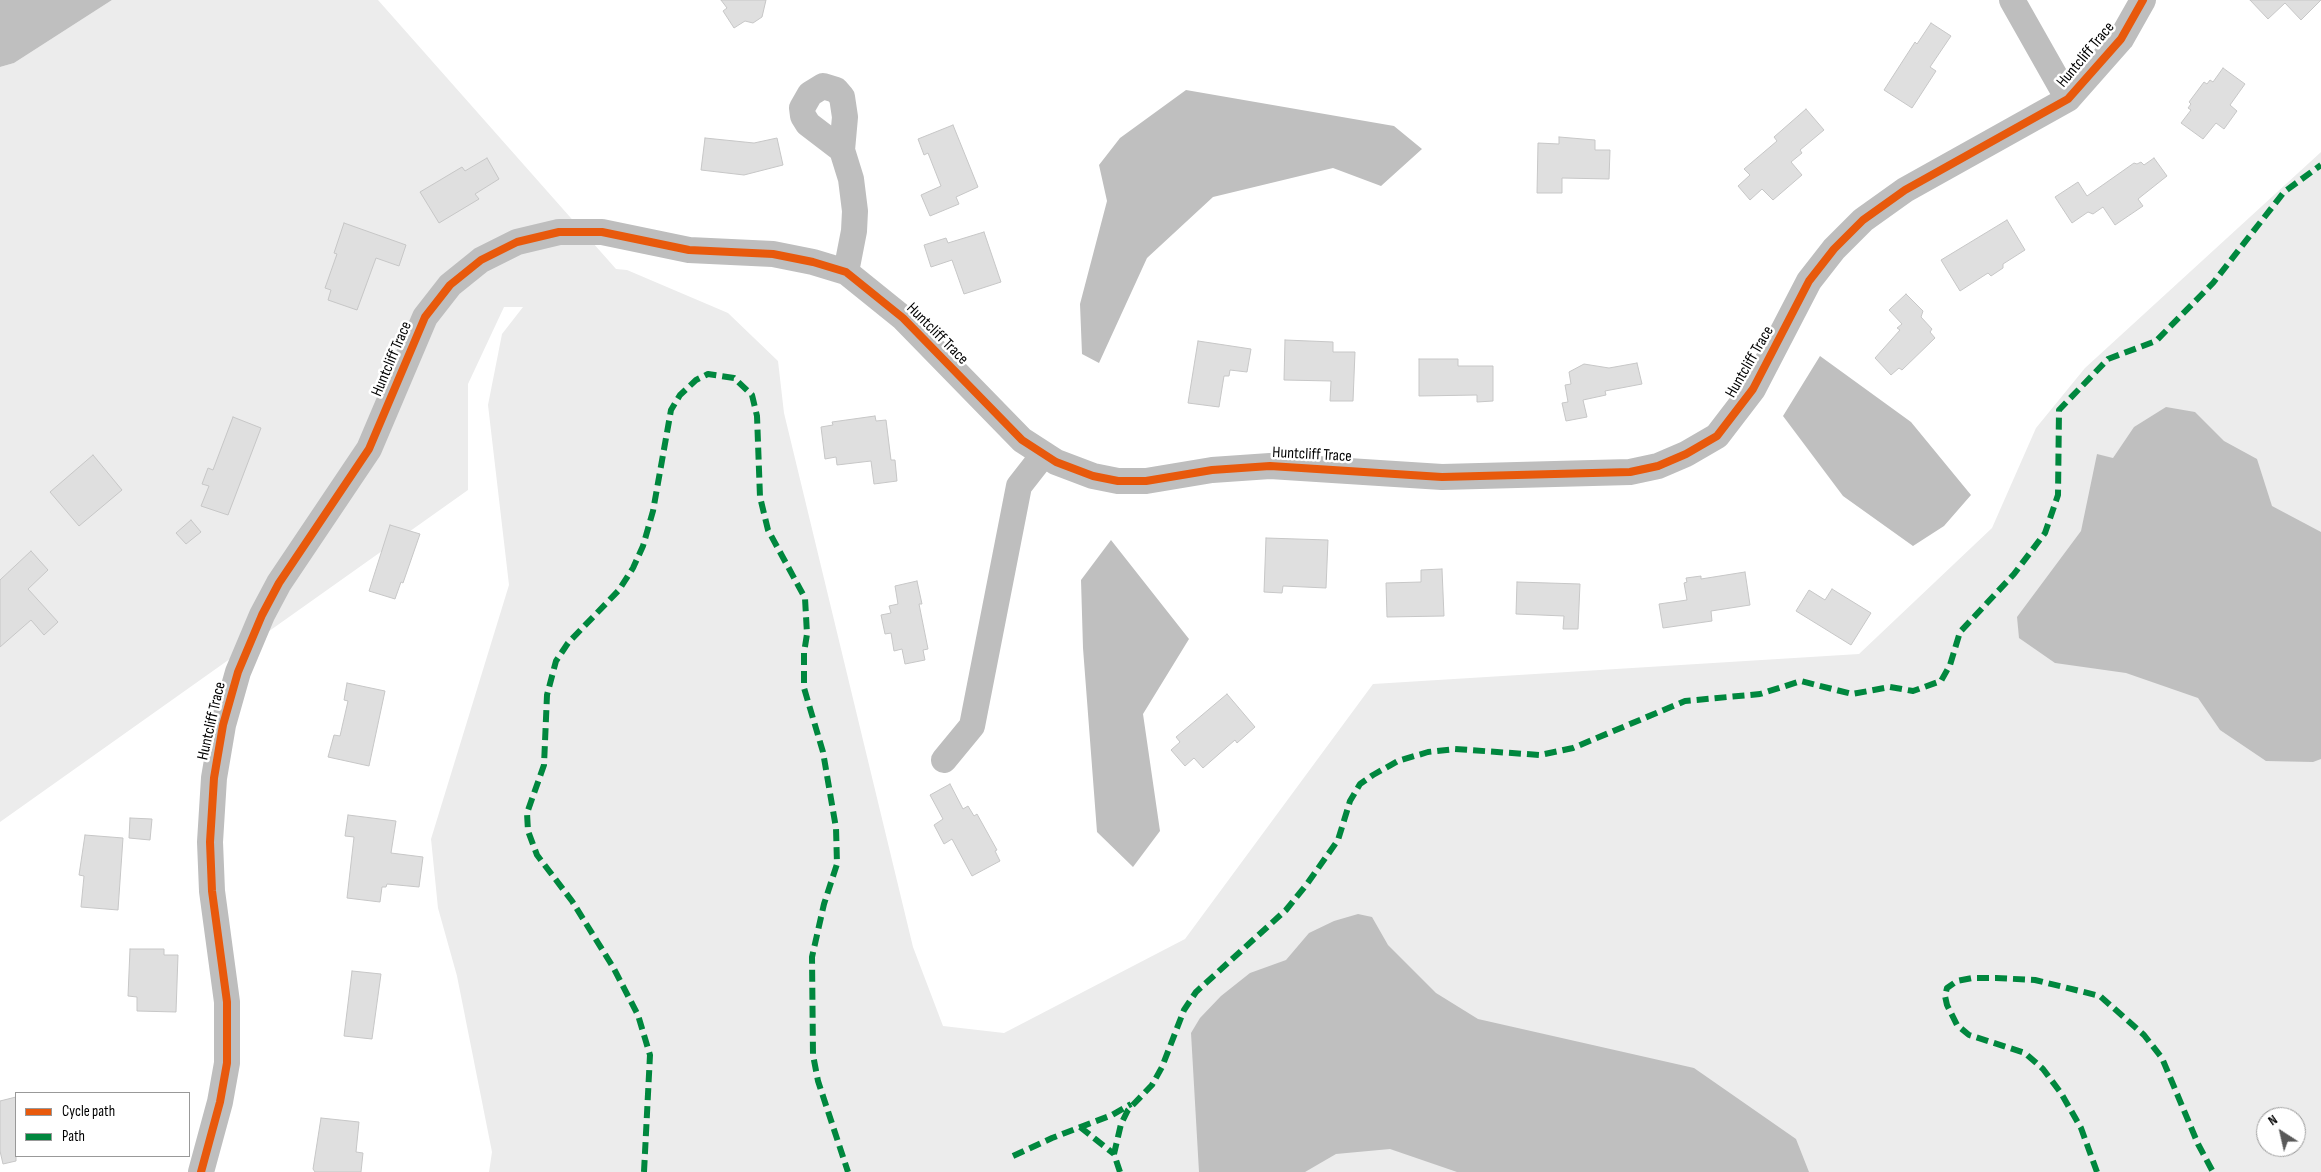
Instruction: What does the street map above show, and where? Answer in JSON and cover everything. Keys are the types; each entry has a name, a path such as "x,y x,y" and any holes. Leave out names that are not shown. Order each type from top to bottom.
{"street":[{"path":"2012,0 2068,99"},
{"name":"Huntcliff Trace","path":"201,1172 220,1102 227,1063 228,1002 212,891 210,842 214,778 222,725 238,672 262,616 279,583 368,449 425,317 450,285 481,260 517,242 559,232 602,232 688,250 773,254 813,262 846,272 903,318 1022,440 1056,462 1093,476 1118,481 1146,481 1212,470 1270,466 1442,477 1630,472 1658,466 1686,454 1717,436 1753,389 1809,281 1834,249 1864,220 1905,190 2068,99 2117,43 2143,0"},
{"path":"842,150 851,179 855,211 853,242 846,272"},
{"path":"944,760 972,726 1019,486 1044,454"}],"shaded area":[{"path":"0,0 112,0 14,63 0,67"},
{"path":"112,0 378,0 616,269 627,270 728,313 778,361 784,413 913,947 943,1026 1004,1033 1185,939 1373,684 1859,654 1992,528 2036,428 2085,368 2321,152 2321,1172 489,1172 492,1152 457,976 438,908 431,839 509,585 488,405 502,334 523,307 504,307 468,384 468,490 0,822 0,67 14,63"},
{"path":"1186,90 1394,126 1422,149 1381,186 1333,168 1213,197 1147,258 1099,363 1082,354 1080,304 1107,201 1099,165 1120,138"},
{"path":"1820,356 1911,422 1971,495 1944,526 1913,546 1843,496 1783,416"},
{"path":"2166,407 2195,412 2224,441 2257,459 2272,506 2321,532 2321,759 2313,762 2266,761 2220,730 2198,698 2126,673 2055,663 2019,638 2017,617 2081,531 2097,454 2113,458 2134,427"},
{"path":"1111,540 1189,639 1143,714 1160,831 1133,867 1097,832 1083,648 1081,580"},
{"path":"1358,914 1372,917 1388,945 1436,993 1478,1019 1694,1068 1796,1139 1809,1172 1457,1172 1390,1149 1336,1154 1305,1172 1199,1172 1191,1033 1200,1018 1221,996 1250,973 1286,960 1309,933 1334,921"}],"building":[{"path":"721,0 766,0 762,17 753,23 745,21 734,28 723,11 727,8"},
{"path":"2250,0 2321,0 2301,20 2285,3 2268,19"},
{"path":"1931,23 1951,36 1930,67 1936,71 1912,108 1884,90 1915,42 1917,44"},
{"path":"2223,68 2245,84 2230,105 2237,111 2224,129 2216,123 2203,139 2181,123 2191,110 2188,108 2191,104 2189,102 2204,82 2207,84 2210,80 2213,82"},
{"path":"1806,109 1824,130 1800,150 1802,153 1791,162 1802,175 1773,200 1762,189 1750,200 1738,186 1750,175 1744,169 1777,141 1774,137"},
{"path":"953,125 978,187 956,197 959,204 930,216 921,195 941,186 928,153 924,155 918,139"},
{"path":"1559,137 1595,140 1595,150 1610,150 1609,179 1562,178 1562,193 1537,193 1538,143 1559,144"},
{"path":"705,138 754,143 777,138 783,165 744,175 701,170"},
{"path":"487,158 499,179 475,194 479,199 439,223 420,192 462,167 465,171"},
{"path":"2154,158 2167,176 2138,199 2143,206 2115,225 2103,207 2093,214 2088,212 2072,223 2055,197 2078,182 2087,196 2134,163 2141,162 2144,165"},
{"path":"2007,220 2025,250 2003,264 2003,268 1991,276 1988,273 1960,291 1941,260"},
{"path":"344,223 406,245 399,266 376,258 357,310 328,300 331,290 325,288 337,254 334,253"},
{"path":"984,232 1001,282 964,294 952,260 931,267 924,245 946,238 948,243"},
{"path":"1906,294 1923,311 1921,317 1932,329 1930,332 1935,338 1902,370 1899,368 1891,375 1875,358 1900,330 1897,328 1902,324 1889,310"},
{"path":"1285,340 1333,342 1333,352 1355,352 1353,401 1330,401 1331,381 1284,380"},
{"path":"1198,341 1251,349 1247,372 1230,370 1229,376 1224,376 1219,407 1188,403"},
{"path":"1419,359 1458,359 1458,366 1493,366 1493,401 1477,402 1477,395 1419,396"},
{"path":"1637,363 1642,384 1605,391 1606,395 1583,400 1587,417 1566,421 1562,403 1568,402 1565,385 1571,384 1569,372 1584,364 1609,368"},
{"path":"875,416 876,421 886,420 891,460 895,460 897,481 874,484 871,461 837,465 836,457 825,459 821,427 833,425 832,422"},
{"path":"233,417 261,428 228,515 201,506 209,486 202,484 208,468 213,470"},
{"path":"93,455 122,490 79,526 50,492"},
{"path":"191,520 201,532 186,544 176,533"},
{"path":"390,525 420,534 403,583 401,582 395,599 369,591"},
{"path":"1266,538 1328,540 1326,588 1283,586 1282,593 1264,592"},
{"path":"31,551 48,570 28,589 58,622 44,635 31,620 0,647 0,580"},
{"path":"1442,569 1444,616 1387,617 1386,583 1421,582 1421,570"},
{"path":"1745,572 1750,605 1711,611 1712,621 1663,628 1659,604 1687,600 1684,583 1687,582 1686,578 1701,576 1701,579"},
{"path":"917,581 922,604 919,604 928,649 923,650 925,660 905,664 902,649 894,651 891,633 885,634 881,615 891,613 889,606 898,604 895,586"},
{"path":"1517,582 1580,584 1578,629 1563,629 1564,616 1516,614"},
{"path":"1832,589 1871,613 1851,645 1796,611 1809,590 1825,600"},
{"path":"347,683 385,691 369,766 328,757 334,735 340,736 348,701 344,700"},
{"path":"1227,694 1255,727 1237,743 1235,740 1203,768 1194,758 1185,766 1171,750 1180,742 1176,737"},
{"path":"950,784 963,809 968,806 974,816 977,814 997,850 995,851 1000,861 972,876 952,839 944,844 934,825 943,819 930,795"},
{"path":"348,815 396,821 391,853 423,857 419,887 387,884 386,887 382,887 380,902 347,898 354,837 345,836"},
{"path":"130,818 152,819 150,840 129,838"},
{"path":"85,835 123,838 118,910 81,907 84,876 79,875"},
{"path":"130,949 164,949 164,955 178,955 176,1012 137,1011 137,997 128,996"},
{"path":"352,971 381,974 372,1039 344,1036"},
{"path":"15,1097 16,1161 3,1164 0,1151 0,1101"},
{"path":"321,1118 359,1122 356,1152 363,1153 361,1172 315,1172 313,1169"}],"marked path":[{"path":"1120,1172 1114,1154 1121,1124 1128,1110 1152,1085 1162,1067 1184,1010 1196,992 1286,910 1307,884 1338,840 1350,801 1360,784 1373,775 1398,761 1428,752 1455,749 1540,755 1573,748 1685,701 1760,694 1801,681 1852,694 1890,687 1913,691 1941,681 1950,665 1960,632 2014,574 2045,533 2058,495 2059,410 2108,359 2156,341 2213,283 2284,192 2321,165"},
{"path":"644,1172 650,1055 638,1015 613,967 572,901 537,855 528,831 527,813 544,765 547,695 556,661 568,643 619,590 633,568 643,546 653,511 671,410 680,395 696,380 708,374 734,378 752,395 757,416 760,497 768,530 805,598 807,634 804,653 804,688 823,752 836,828 837,864 824,904 812,957 813,1055 818,1081 848,1172"},
{"path":"2097,1172 2081,1128 2061,1093 2043,1069 2025,1053 1969,1035 1957,1025 1947,1005 1945,996 1947,988 1957,981 1972,978 2035,980 2100,996 2144,1035 2162,1058 2198,1144 2213,1172"},
{"path":"1013,1156 1052,1138 1112,1115 1131,1104"},
{"path":"1080,1127 1114,1154"}],"cycle path":[{"path":"201,1172 220,1102 227,1063 227,1002 212,891 210,842 214,778 223,725 238,672 262,615 279,583 369,449 425,317 450,285 481,260 517,242 559,232 602,232 689,250 773,254 813,262 846,272 903,318 1022,440 1056,462 1093,476 1118,481 1146,481 1212,470 1270,466 1442,477 1630,472 1658,466 1686,454 1717,436 1753,389 1809,281 1834,249 1863,220 1905,190 2068,99 2121,39 2143,0"}]}
